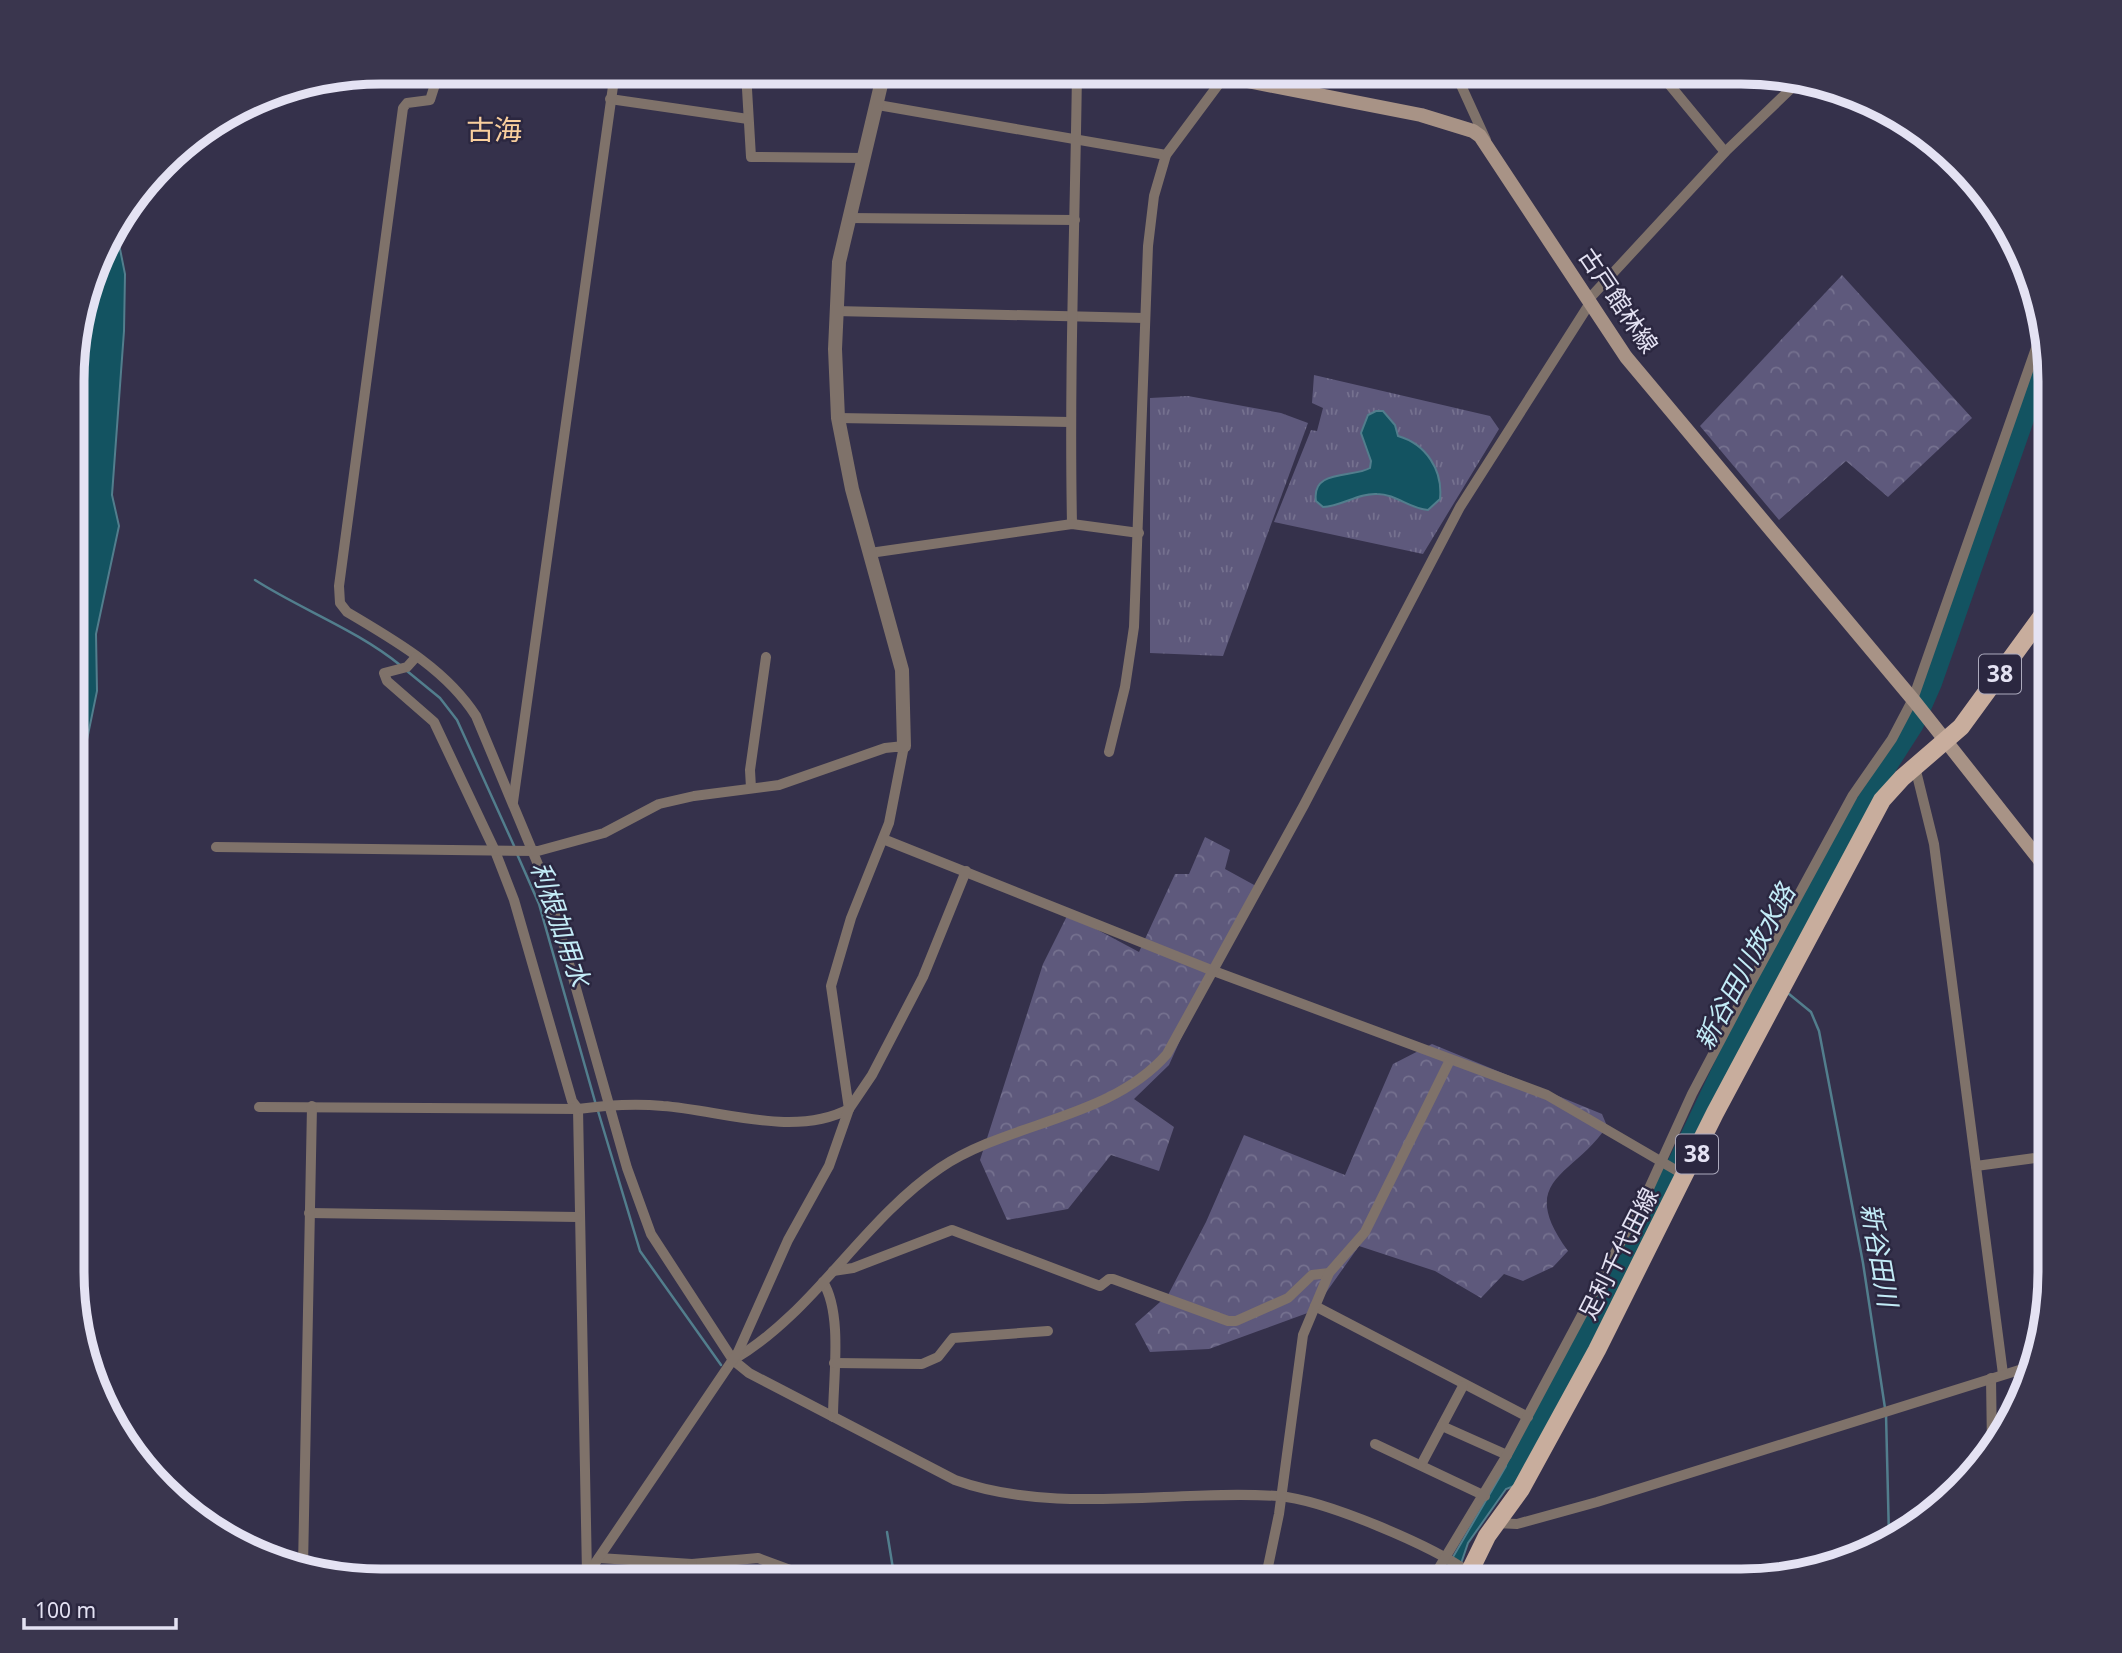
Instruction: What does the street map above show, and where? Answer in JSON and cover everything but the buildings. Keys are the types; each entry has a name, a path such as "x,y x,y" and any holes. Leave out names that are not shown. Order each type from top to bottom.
{"main road":[{"name":"古戸館林線","path":"1272,84 1421,116 1473,131 1487,143 1589,302 1639,373 1756,508 1947,741"},
{"name":"足利千代田線","path":"1470,1569 1496,1522 1521,1489 1682,1175 1867,827 1892,788 1961,727 2038,621"},
{"path":"1947,741 2038,858"}],"street":[{"path":"435,84 430,100 407,103 403,107 338,592 347,612 434,669 466,701 475,716 552,903 600,1105 651,1234 733,1360 749,1373 955,1480 1008,1495 1281,1496 1352,1516 1448,1560 1459,1569"},
{"path":"513,804 613,84"},
{"path":"747,84 751,157 864,158"},
{"path":"849,1109 831,986 851,918 883,839 904,746 902,670 852,489 838,418 835,311 839,262 882,84"},
{"path":"1072,524 1070,422 1075,316 1077,84"},
{"path":"1109,752 1125,687 1135,627 1144,318 1152,209 1166,155 1219,84"},
{"path":"1460,84 1487,143"},
{"path":"1669,84 1725,152"},
{"path":"733,1360 785,1320 913,1190 940,1168 975,1148 1120,1093 1152,1071 1167,1054 1304,805 1460,507 1589,302 1725,152 1791,89"},
{"path":"610,99 748,119"},
{"path":"878,105 1166,155"},
{"path":"848,218 1074,220"},
{"path":"835,311 1144,318"},
{"path":"1441,1569 1528,1417 1662,1165 1692,1094 1853,795 1892,739 1914,701 2036,349"},
{"path":"838,418 1070,422"},
{"path":"870,553 1072,524 1139,533"},
{"path":"416,657 407,667 384,673 387,681 434,722 495,851 514,900 572,1101 578,1109 585,1569"},
{"path":"751,788 750,770 766,657"},
{"path":"216,847 531,850 604,833 659,804 779,785 885,748 904,746"},
{"path":"1915,767 1934,844 2003,1374"},
{"path":"883,839 1211,971 1547,1096 1682,1175"},
{"path":"591,1569 733,1360 788,1240 819,1186 849,1109 872,1074 923,977 966,871"},
{"path":"1267,1569 1281,1496 1303,1335 1329,1273 1365,1232 1450,1060"},
{"path":"259,1107 578,1109 600,1105 666,1106 751,1121 794,1121 839,1114 849,1109"},
{"path":"303,1559 312,1106"},
{"path":"1976,1167 2038,1158"},
{"path":"309,1213 578,1216"},
{"path":"833,1271 853,1268 952,1230 1100,1286 1109,1279 1114,1279 1228,1321 1236,1321 1288,1298 1312,1275 1329,1273"},
{"path":"823,1282 829,1291 834,1316 833,1417"},
{"path":"1315,1306 1463,1386 1528,1417"},
{"path":"834,1363 922,1364 938,1357 953,1338 1048,1331"},
{"path":"1496,1522 1517,1524 1584,1506 2021,1369"},
{"path":"1991,1378 1992,1431"},
{"path":"1421,1465 1463,1386"},
{"path":"1442,1426 1507,1455"},
{"path":"1375,1444 1485,1496"},
{"path":"599,1558 692,1564 758,1558 788,1569"},
{"path":"692,1564 692,1569"}],"green space":[{"path":"1842,275 1972,418 1888,497 1846,461 1779,520 1700,426"},
{"path":"1314,375 1490,416 1499,429 1423,554 1274,522 1311,430 1317,431 1323,408 1312,403"},
{"path":"1188,396 1281,413 1308,423 1223,656 1150,653 1150,398"},
{"path":"1205,837 1230,850 1225,869 1256,886 1218,956 1169,1065 1134,1099 1174,1127 1159,1171 1111,1155 1068,1209 1007,1220 980,1160 1043,964 1068,914 1139,952 1175,874 1189,874"},
{"path":"1432,1044 1602,1114 1607,1126 1594,1143 1555,1180 1548,1193 1547,1208 1553,1227 1568,1251 1553,1267 1523,1281 1504,1274 1481,1298 1435,1271 1359,1246 1313,1311 1209,1349 1150,1352 1135,1324 1168,1295 1206,1222 1244,1135 1345,1175 1393,1064"}],"shaded area":[{"path":"119,243 125,274 124,331 112,495 119,526 96,634 97,691 84,754 85,362 94,304"},
{"path":"1383,411 1395,425 1398,436 1417,445 1431,460 1439,478 1440,499 1428,510 1377,494 1363,495 1323,507 1316,501 1316,491 1326,479 1370,468 1371,461 1361,433 1368,415"},
{"path":"1520,1442 1533,1451 1514,1486 1506,1489 1468,1543 1459,1569 1446,1569"}],"waterway":[{"name":"新谷田川放水路","path":"1516,1467 1677,1162 1747,1015 1860,810 1914,726 1933,683 2038,382"},
{"name":"利根加用水","path":"255,580 366,641 400,665"},
{"name":"利根加用水","path":"407,671 440,698 457,720 515,848"},
{"name":"利根加用水","path":"517,854 539,904 596,1105"},
{"name":"新谷田川","path":"1789,994 1811,1012 1819,1031 1863,1263 1885,1408"},
{"name":"利根加用水","path":"598,1111 640,1251 721,1365"},
{"name":"新谷田川","path":"1886,1414 1889,1530"},
{"name":"利根加用水","path":"887,1532 893,1569"}],"district":[{"name":"古海","path":"494,130"}]}
